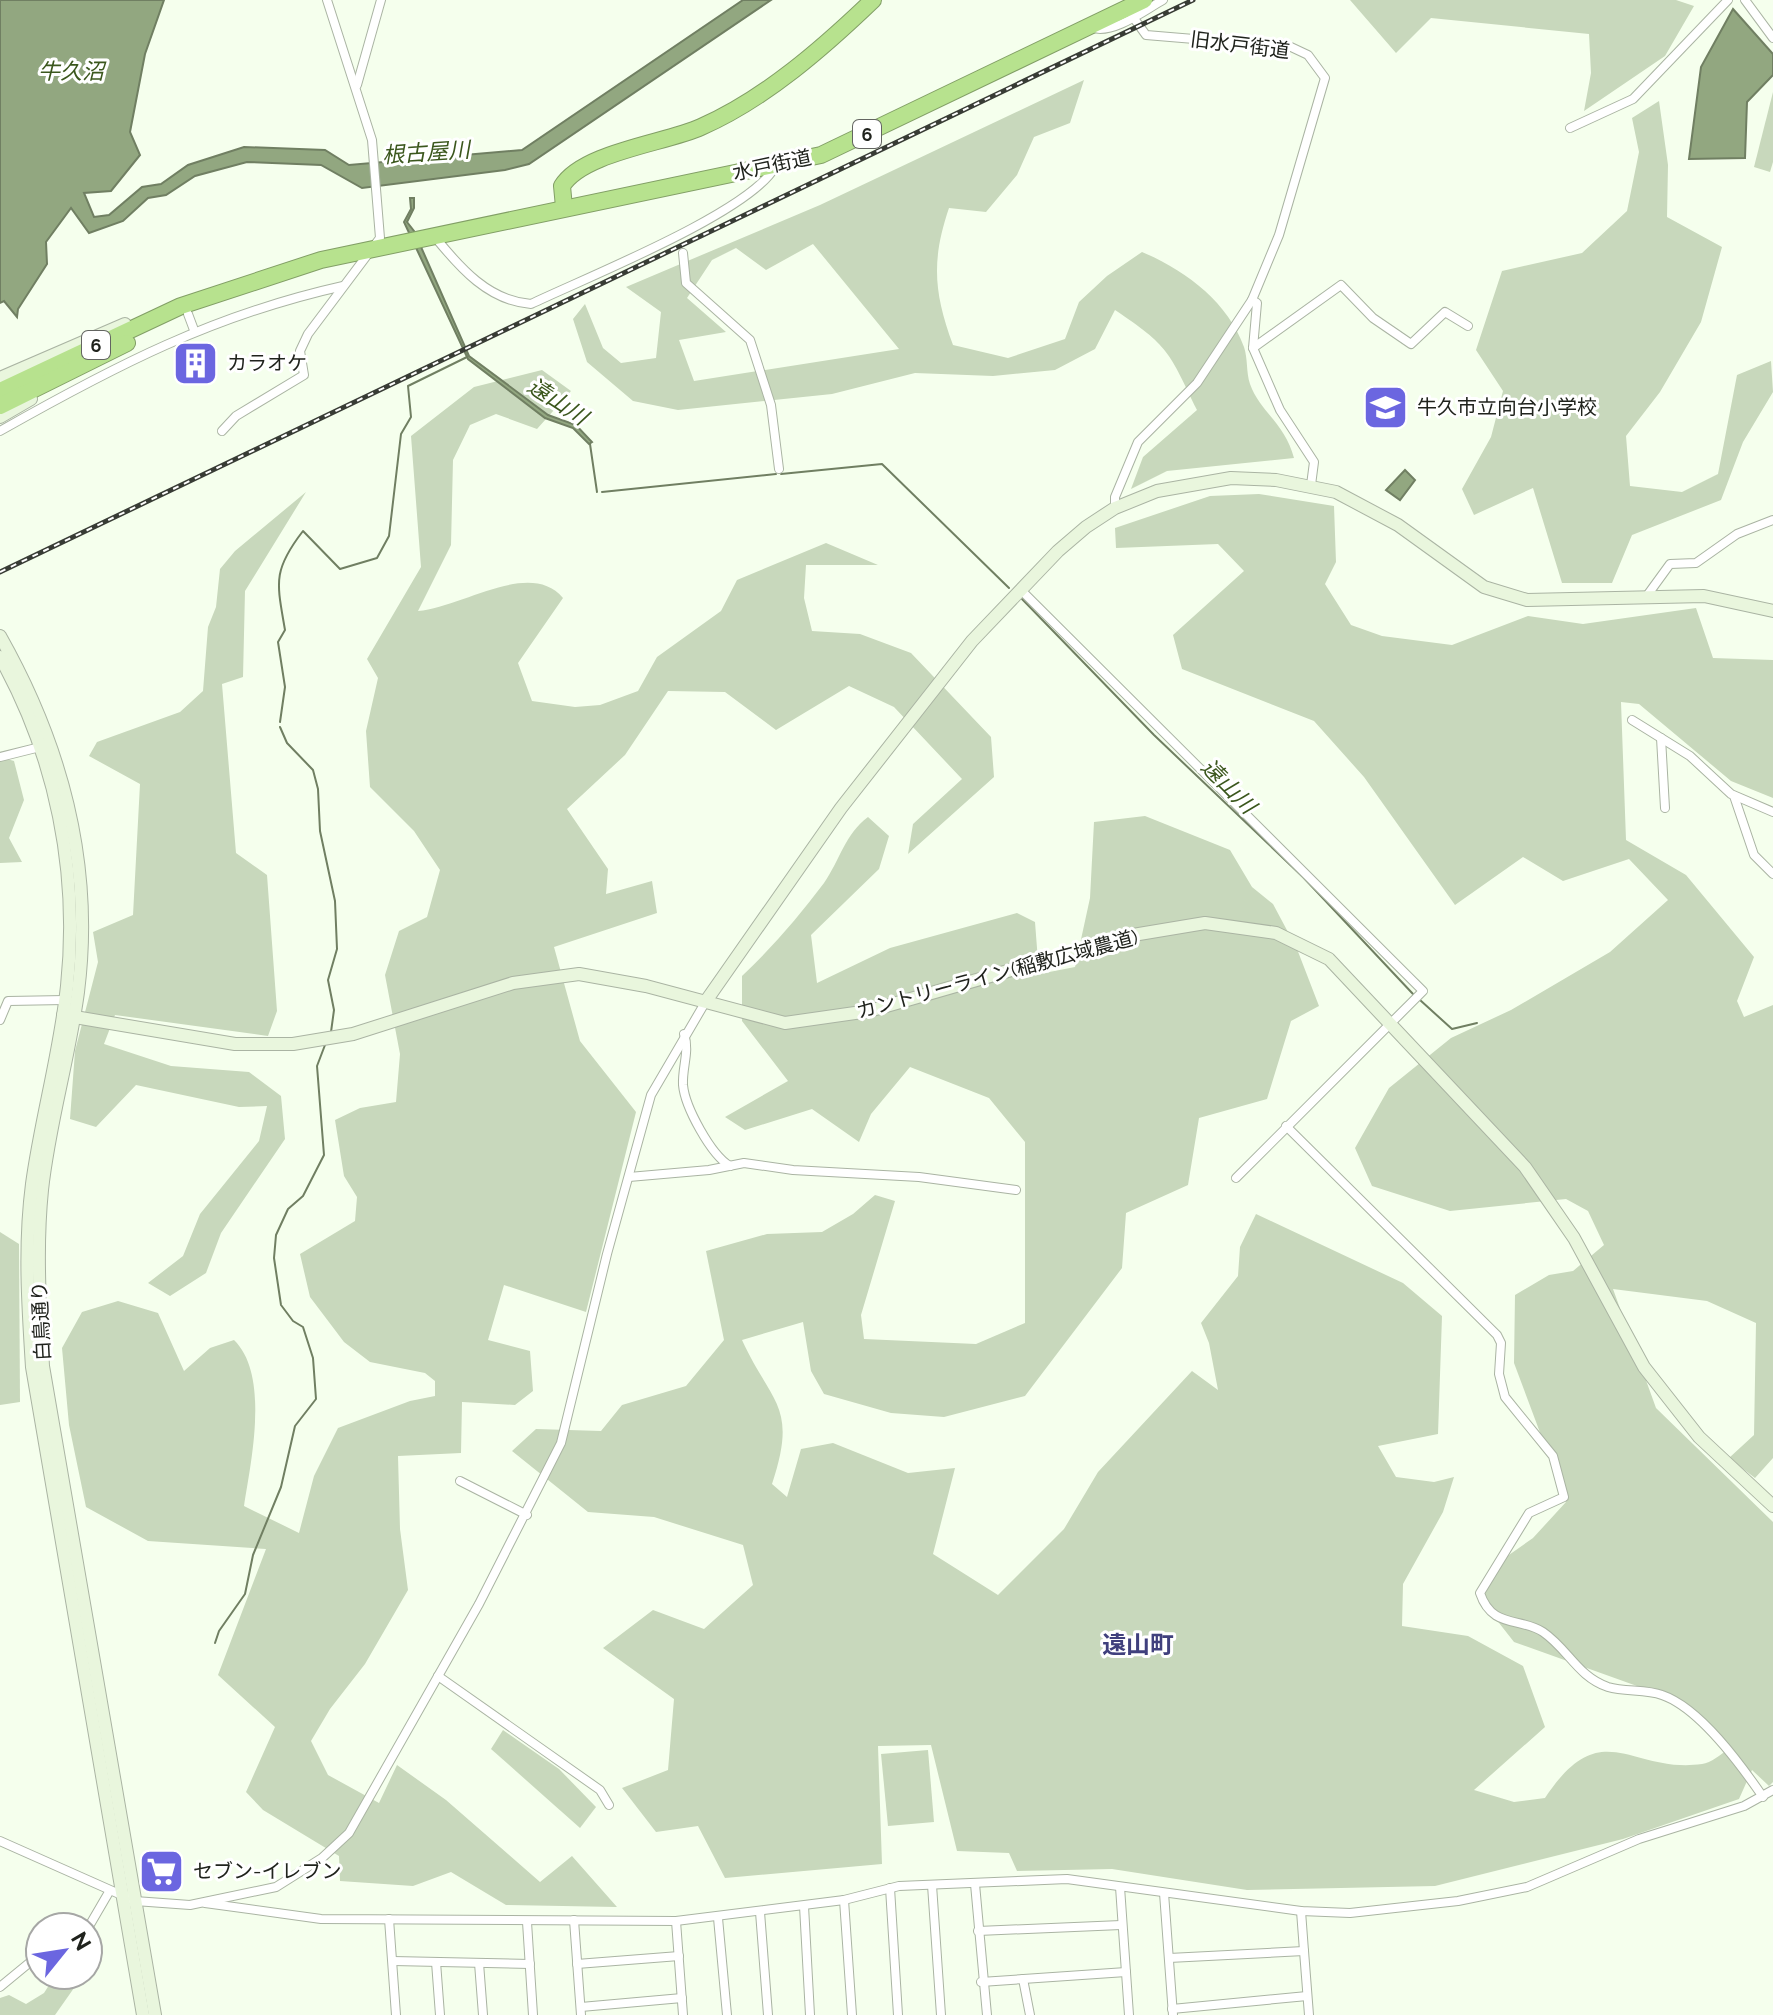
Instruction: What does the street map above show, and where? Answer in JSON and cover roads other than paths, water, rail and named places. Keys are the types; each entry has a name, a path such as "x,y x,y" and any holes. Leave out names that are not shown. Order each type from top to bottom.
{"highway":[{"path":"564,207 562,186 576,172 623,152 704,126 770,85 873,0"},
{"name":"水戸街道","path":"0,406 101,355 321,260 564,207 776,166 839,147 1088,27 1114,8 1144,0"},
{"name":"水戸街道","path":"0,391 188,317"}],"street":[{"path":"222,431 236,416 304,375 300,351 302,343 380,238 376,158 357,86 327,0"},
{"path":"357,86 381,0"},
{"path":"1088,27 1100,30 1133,17 1163,0"},
{"path":"1570,128 1633,99 1728,0"},
{"path":"1745,0 1773,38"},
{"name":"旧水戸街道","path":"1133,17 1146,35 1291,47 1318,66 1325,78 1325,88 1279,235 1252,300"},
{"path":"435,237 483,287 508,301 531,304 727,210 757,187 776,166"},
{"path":"683,253 686,283 750,340 771,405 779,469"},
{"path":"1253,348 1341,285 1385,328 1411,344 1445,312 1468,326"},
{"path":"0,431 93,379 188,317 344,286"},
{"path":"1115,508 1115,497 1138,442 1197,383 1252,300 1257,303 1253,348 1280,410 1314,462 1311,485"},
{"path":"0,378 41,358 160,311 188,317"},
{"path":"0,417 101,355"},
{"path":"205,1903 276,1887 338,1844 358,1822 387,1763 527,1515 565,1432 607,1254 651,1095 684,1034 794,872 929,692 1058,551 1115,508 1157,491 1205,480 1253,478 1311,485 1336,492 1375,512 1484,587 1501,594 1558,602 1704,596 1773,611"},
{"path":"1646,597 1670,564 1696,563 1737,534 1773,520"},
{"path":"1021,590 1423,991 1236,1178"},
{"name":"白鳥通り","path":"1,636 4,659 40,747 54,791 67,863 70,948 65,1000 68,1016"},
{"name":"白鳥通り","path":"4,659 46,730 73,828 82,924 43,1187 37,1258 43,1366 129,1899 143,2015"},
{"path":"1632,720 1690,756 1734,796 1773,812"},
{"path":"1661,738 1665,808"},
{"path":"0,757 40,747"},
{"path":"1734,796 1754,855 1773,874"},
{"name":"カントリーライン(稲敷広域農道)","path":"68,1016 250,1046 312,1043 353,1034 513,983 579,974 706,1001 785,1023 869,1011 1133,935 1205,923 1276,933 1329,959 1525,1167 1574,1238 1644,1367 1699,1437 1773,1506"},
{"path":"0,1020 8,1001 65,1000"},
{"path":"684,1034 688,1045 683,1088 712,1150 730,1166"},
{"path":"1286,1126 1497,1335 1501,1343 1499,1374 1505,1397 1553,1456 1564,1497 1529,1513 1480,1593 1483,1603 1508,1623 1542,1631 1584,1675 1606,1686 1662,1695 1714,1730 1717,1741 1742,1767 1763,1797"},
{"path":"629,1177 744,1163 919,1177 1016,1190"},
{"path":"460,1481 527,1515"},
{"path":"438,1676 600,1790 609,1805"},
{"path":"0,1841 129,1899 156,1905 205,1903 321,1919 676,1921 844,1900 890,1888 1067,1879 1301,1911 1373,1911 1458,1901 1527,1887 1639,1839 1707,1819 1773,1790"},
{"path":"975,1884 981,1982 987,2015"},
{"path":"932,1885 941,2015"},
{"path":"1120,1887 1129,2015"},
{"path":"890,1888 898,2015"},
{"path":"98,1911 109,1892"},
{"path":"1164,1893 1173,2012 1307,1996"},
{"name":"白鳥通り","path":"129,1899 155,2015"},
{"path":"844,1900 852,2015"},
{"path":"804,1906 810,2015"},
{"path":"1301,1911 1309,2015"},
{"path":"760,1912 768,2015"},
{"path":"718,1918 727,2015"},
{"path":"389,1919 396,2015"},
{"path":"574,1920 581,2011 682,1998"},
{"path":"676,1921 683,2015"},
{"path":"527,1922 533,2015"},
{"path":"978,1931 1121,1925"},
{"path":"1169,1958 1304,1951"},
{"path":"577,1964 679,1956"},
{"path":"393,1961 530,1964"},
{"path":"436,1962 440,2015"},
{"path":"479,1963 483,2015"},
{"path":"0,1987 24,1967"},
{"path":"981,1982 1126,1972"},
{"path":"1023,1979 1030,2015"}],"water":[{"name":"牛久沼","path":"0,0 164,0 145,54 130,132 140,155 111,191 84,193 94,217 109,215 142,187 161,184 188,165 244,147 325,150 349,165 522,150 743,0 771,0 529,164 505,170 362,188 321,165 247,162 195,176 166,195 148,198 123,221 89,233 71,208 46,242 47,264 18,309 17,317 4,301 0,303"},
{"path":"1733,9 1773,54 1773,75 1747,102 1745,158 1689,159 1701,67"},
{"path":"410,198 414,198 414,208 407,222 414,231 469,356 548,415 576,425 592,442 589,444 573,428 545,418 468,359 404,222 411,209"},
{"path":"1405,470 1415,480 1400,500 1386,490"}],"waterway":[{"path":"280,722 285,687 278,642 285,630 279,578 286,557 303,531 340,569 377,558 389,536 401,434 411,417 408,386 467,357"},
{"name":"遠山川","path":"590,444 597,492"},
{"name":"遠山川","path":"781,474 882,464 1009,588"},
{"name":"遠山川","path":"602,492 776,474"},
{"name":"遠山川","path":"1022,599 1154,735 1303,877 1413,994"},
{"path":"280,727 287,743 313,770 318,789 320,831 335,901 337,949 328,980 334,1010 331,1032"},
{"name":"遠山川","path":"1420,1000 1452,1029 1477,1023"},
{"path":"215,1643 219,1631 245,1594 253,1555 281,1487 295,1426 316,1399 313,1358 303,1327 293,1321 281,1305 274,1258 276,1235 288,1209 303,1196 324,1155 317,1066 325,1045"}],"railway":[{"path":"0,572 1193,0"}],"place":[{"name":"カラオケ","path":"196,363"},
{"name":"牛久市立向台小学校","path":"1386,407"},
{"name":"セブン-イレブン","path":"162,1871"}],"district":[{"name":"遠山町","path":"1138,1644"}],"water label":[{"name":"根古屋川","path":"426,152"}]}
